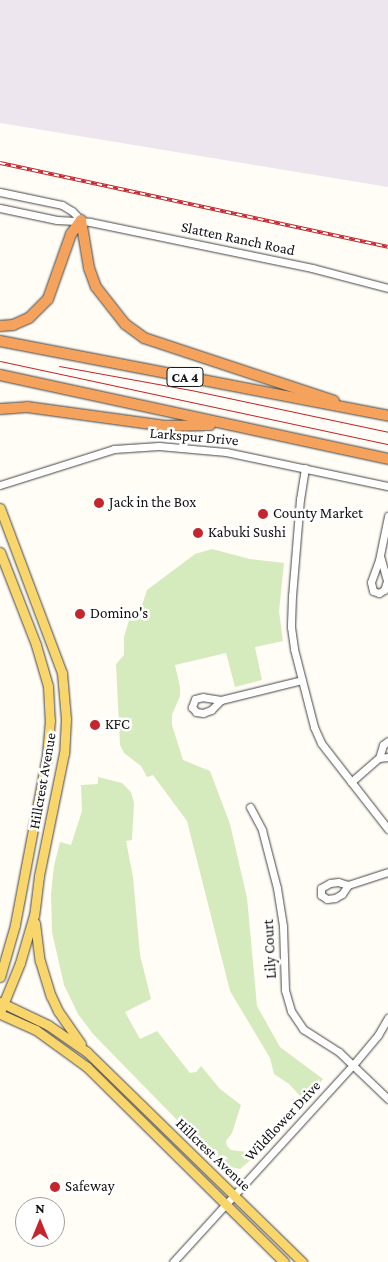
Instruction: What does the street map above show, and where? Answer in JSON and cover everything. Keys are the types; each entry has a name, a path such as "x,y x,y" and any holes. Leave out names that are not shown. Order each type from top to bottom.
{"highway":[{"path":"0,326 13,325 29,318 48,300 58,278 71,234 81,220"},
{"path":"81,220 89,268 96,287 125,324 144,338 370,413"},
{"name":"CA 4","path":"0,341 388,416"},
{"name":"CA 4","path":"0,375 388,459"},
{"path":"0,409 27,407 166,426 227,424"}],"main road":[{"name":"Hillcrest Avenue","path":"0,508 62,673 66,719 64,752 39,876 34,915 20,964 1,1008"},
{"name":"Hillcrest Avenue","path":"0,552 36,645 48,686 50,720 46,764 9,948 0,977"},
{"path":"34,915 40,961 51,996 58,1011 87,1052"},
{"path":"0,962 9,948"},
{"name":"Hillcrest Avenue","path":"1,1008 48,1025 87,1052 302,1262"},
{"name":"Hillcrest Avenue","path":"1,1008 80,1061 284,1262"}],"street":[{"name":"Slatten Ranch Road","path":"0,192 62,206 72,211 81,220"},
{"name":"Slatten Ranch Road","path":"0,208 57,220 81,220 312,268 340,277 388,288"},
{"name":"Larkspur Drive","path":"0,484 125,446 159,446 216,451 388,486"},
{"path":"306,468 298,518 291,615 294,644 302,680 317,735 328,753 388,829"},
{"path":"380,556 388,516"},
{"path":"221,700 302,680"},
{"path":"351,782 379,758 383,745 388,741"},
{"path":"379,758 388,757"},
{"name":"Lily Court","path":"250,807 262,830 277,888 282,915 286,990 292,1011 303,1029 338,1052 388,1099"},
{"path":"348,885 388,872"},
{"name":"Wildflower Drive","path":"173,1262 352,1065 378,1035 388,1018"}],"shaded area":[{"path":"0,0 388,0 388,187 0,123"}],"green space":[{"path":"212,549 250,559 284,563 279,611 283,641 255,647 262,680 235,687 226,653 175,665 180,696 172,715 172,725 183,760 210,771 230,824 247,898 257,1006 280,1047 323,1079 305,1101 289,1084 274,1074 270,1058 230,991 187,821 153,775 147,777 141,766 124,753 120,745 116,664 124,655 124,637 129,620 140,611 147,590 195,554"},
{"path":"98,777 122,783 131,792 134,803 132,840 126,841 133,877 140,955 151,999 125,1012 140,1039 157,1031 190,1073 196,1072 201,1066 220,1089 241,1105 232,1133 226,1141 227,1146 231,1150 247,1152 253,1155 253,1158 240,1169 222,1165 218,1162 93,1034 78,1014 64,985 52,932 51,894 54,866 60,842 71,845 82,811 81,785 98,784"}],"tram line":[{"path":"0,361 388,444"},
{"path":"59,366 191,390 388,432"}],"railway":[{"path":"0,163 388,247"}],"place":[{"name":"Jack in the Box","path":"99,503"},
{"name":"County Market","path":"263,514"},
{"name":"Kabuki Sushi","path":"198,533"},
{"name":"Domino's","path":"80,614"},
{"name":"KFC","path":"95,725"},
{"name":"Safeway","path":"55,1187"}]}
